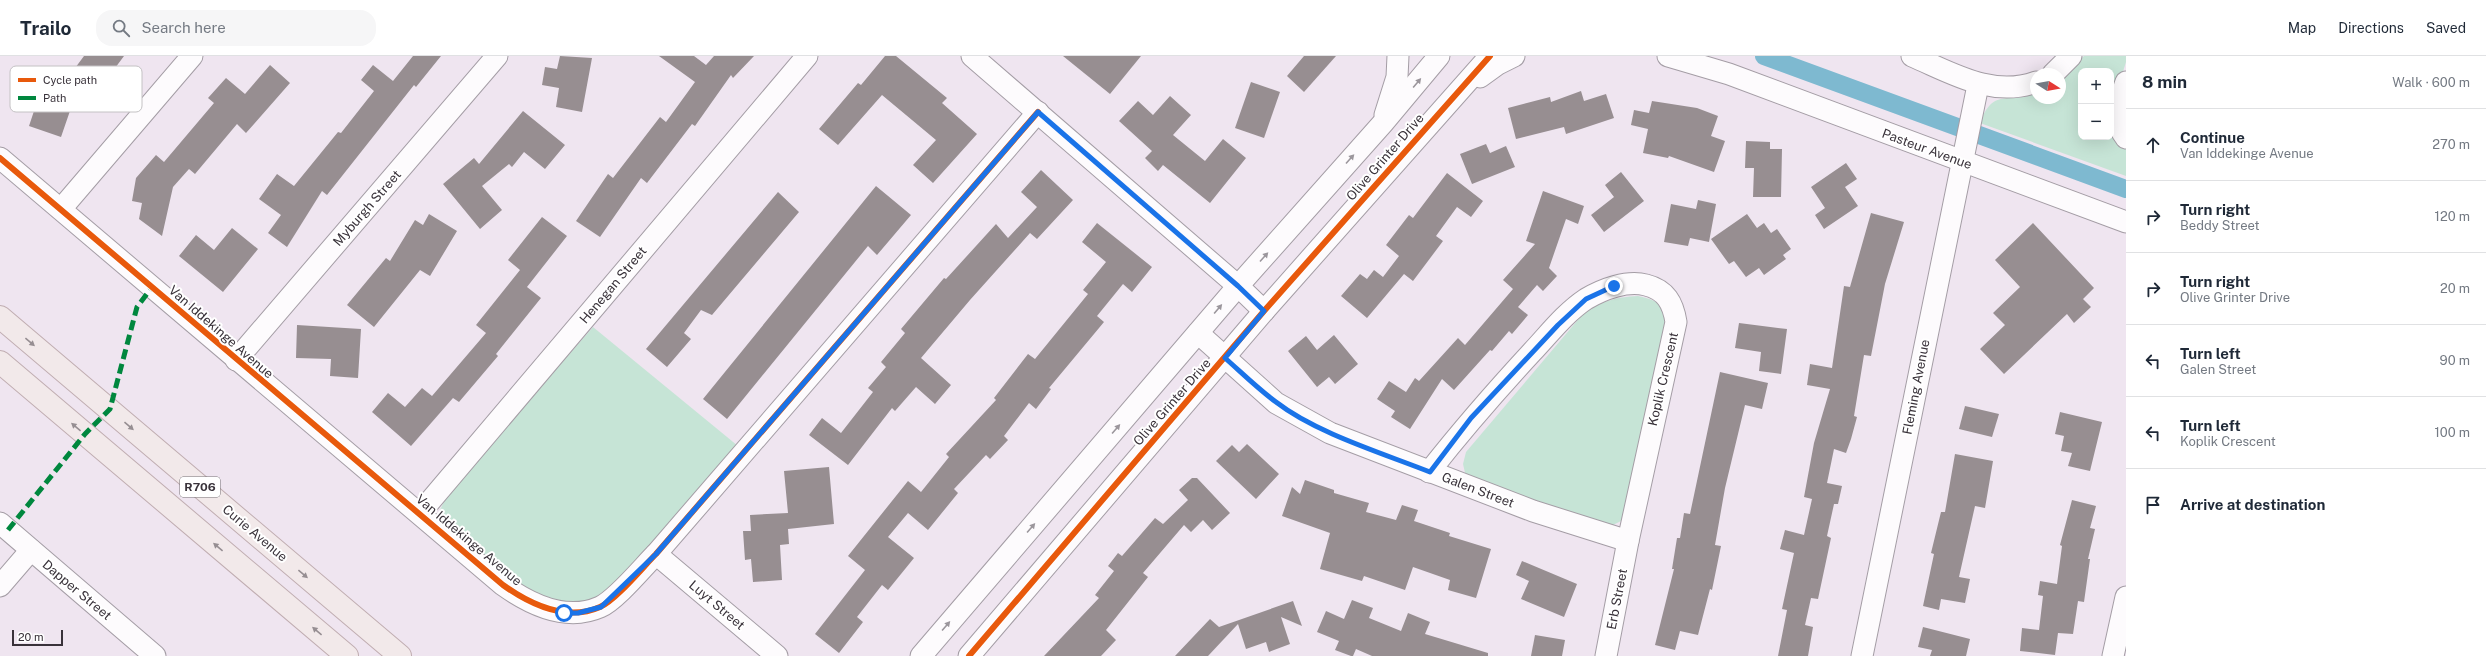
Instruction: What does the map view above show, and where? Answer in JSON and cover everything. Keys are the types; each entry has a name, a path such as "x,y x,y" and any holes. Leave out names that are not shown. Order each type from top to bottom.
{"main road":[{"name":"Curie Avenue","path":"0,317 400,656"},
{"name":"R706","path":"0,362 347,656"}],"street":[{"path":"61,208 192,56"},
{"name":"Myburgh Street","path":"236,360 497,56"},
{"name":"Henegan Street","path":"420,513 807,56"},
{"path":"972,56 1238,286 1264,311"},
{"path":"1382,123 1397,77 1398,56"},
{"name":"Olive Grinter Drive","path":"921,656 1238,286 1439,56"},
{"name":"Olive Grinter Drive","path":"969,656 1264,311 1490,56"},
{"path":"1448,102 1498,64 1514,56"},
{"name":"Pasteur Avenue","path":"1668,56 1729,74 2126,222"},
{"name":"Pasteur Avenue","path":"1697,56 1729,74"},
{"path":"1912,56 1978,85 2021,87 2030,84"},
{"path":"2059,68 2071,56"},
{"path":"2126,82 2118,110 2120,129 2126,138"},
{"name":"Fleming Avenue","path":"1862,656 1978,85"},
{"name":"Van Iddekinge Avenue","path":"0,158 61,208 236,360 420,513 503,585 522,598 547,609 564,613 578,613 601,607 656,554 1038,112"},
{"name":"Koplik Crescent","path":"1430,472 1471,418 1573,310 1586,299 1614,286 1642,284 1654,287 1670,299 1676,322 1628,541"},
{"name":"Galen Street","path":"1198,333 1276,403 1330,433 1533,511 1628,541"},
{"name":"Dapper Street","path":"0,523 155,656"},
{"name":"Erb Street","path":"1606,656 1628,541"},
{"path":"0,586 31,550"},
{"name":"Luyt Street","path":"656,554 776,656"},
{"path":"2118,650 2126,597"}],"green space":[{"path":"2084,56 2126,56 2126,62 2114,100 2114,68 2078,68 2078,140 2114,140 2114,130 2126,150 2126,176 1980,123 1985,112 1991,104 1997,100 2030,95 2030,104 2066,104 2066,73"},
{"path":"1638,296 1653,300 1662,306 1667,316 1670,331 1625,519 1607,528 1466,477 1463,464 1466,452 1582,315 1602,303 1622,297"},
{"path":"593,327 738,446 618,586 597,601 574,607 524,591 444,524 440,510 449,491"}],"building":[{"path":"84,56 124,56 117,66 77,66"},
{"path":"413,56 441,56 416,87 414,85 327,195 322,191 287,247 268,233 281,215 259,199 277,174 294,186 338,132 341,133 374,91 361,80 373,65 393,81"},
{"path":"560,56 592,58 582,112 556,107 559,88 542,85 545,67 557,69"},
{"path":"659,56 694,56 706,65 714,56 754,56 733,78 731,75 695,126 692,124 647,183 641,178 600,237 576,221 608,174 613,178 660,117 666,122 695,82"},
{"path":"885,56 896,56 947,98 942,103 977,134 933,183 913,165 936,140 882,95 838,145 819,129 858,83 861,85"},
{"path":"1063,56 1141,56 1110,94"},
{"path":"1304,56 1336,56 1304,92 1287,76"},
{"path":"270,65 290,83 246,133 237,124 195,174 189,169 173,187 162,236 139,219 142,203 132,201 136,178 156,155 164,162 214,103 208,98 226,78 245,94"},
{"path":"1251,82 1280,92 1264,138 1235,128"},
{"path":"1581,91 1584,101 1606,94 1614,118 1566,134 1564,127 1516,139 1508,108 1550,97 1551,102"},
{"path":"1170,96 1191,115 1173,135 1205,161 1223,139 1246,158 1210,203 1163,165 1158,171 1145,158 1152,151 1119,121 1138,101 1153,115"},
{"path":"1652,101 1697,108 1718,116 1711,136 1725,141 1714,172 1669,156 1668,158 1643,153 1648,129 1631,125 1634,110 1649,113"},
{"path":"523,111 565,145 545,169 524,152 512,167 509,164 482,186 502,210 480,229 443,184 474,158 479,164"},
{"path":"34,112 70,112 61,137 29,126"},
{"path":"1746,141 1770,142 1770,149 1782,149 1781,197 1753,197 1754,168 1745,168"},
{"path":"1486,144 1490,153 1506,146 1515,167 1472,184 1460,154"},
{"path":"1846,163 1857,179 1845,187 1858,206 1824,229 1815,215 1825,208 1811,187"},
{"path":"1041,170 1073,200 1037,239 1030,233 921,358 951,385 935,404 916,387 895,411 892,408 848,465 809,435 822,418 841,433 873,392 868,388 886,367 881,362 905,333 901,329 944,278 946,279 996,224 1008,238 1037,207 1021,192"},
{"path":"1621,172 1644,201 1604,232 1591,215 1614,197 1605,185"},
{"path":"1447,173 1483,201 1471,217 1457,207 1436,236 1443,241 1413,281 1404,274 1367,318 1341,296 1360,274 1367,279 1374,270 1383,277 1399,256 1386,245 1409,215 1413,218"},
{"path":"876,186 911,215 877,255 868,246 727,419 703,399"},
{"path":"1543,191 1584,206 1578,224 1566,219 1549,268 1557,276 1543,291 1537,285 1518,307 1528,315 1512,334 1509,331 1492,351 1490,350 1454,390 1442,379 1410,429 1391,417 1395,411 1377,399 1389,381 1406,392 1415,378 1419,381 1458,338 1465,345 1513,289 1503,280 1535,244 1526,241"},
{"path":"778,192 799,212 712,315 701,310 684,333 691,339 667,367 646,349"},
{"path":"1698,200 1716,204 1709,242 1690,238 1688,246 1664,242 1671,204 1696,209"},
{"path":"1871,213 1904,222 1885,284 1871,356 1864,355 1854,416 1857,417 1851,439 1846,453 1834,449 1827,483 1842,486 1838,504 1834,504 1827,536 1831,538 1818,599 1811,598 1805,625 1813,627 1808,656 1778,656 1787,610 1782,609 1794,553 1780,549 1785,530 1804,535 1812,499 1804,497 1814,443 1830,389 1807,385 1810,364 1832,368 1844,286 1850,287"},
{"path":"429,214 457,231 430,276 420,270 374,327 347,305 386,258 390,261 415,220 423,225"},
{"path":"1747,214 1757,228 1764,223 1771,233 1777,229 1791,249 1783,255 1786,259 1764,275 1759,268 1746,277 1734,261 1729,264 1711,239"},
{"path":"542,217 567,236 527,287 541,298 496,354 498,356 459,402 453,398 411,446 372,412 388,393 405,407 422,388 432,396 486,333 476,325 520,270 508,260"},
{"path":"1097,223 1152,267 1132,292 1123,284 1097,316 1104,322 1049,388 1051,389 1036,409 1029,403 1004,436 1008,440 990,459 986,455 954,489 958,493 928,530 908,513 888,537 914,558 888,590 882,585 857,617 863,622 839,653 815,634 865,570 848,556 908,481 921,492 949,457 946,454 996,400 994,398 1028,354 1035,359 1088,294 1083,290 1106,262 1082,242"},
{"path":"2033,223 2094,288 2083,299 2091,307 2074,323 2067,314 2004,374 1980,349 2005,325 1993,313 2020,287 1995,260"},
{"path":"232,228 258,249 223,292 179,256 196,235 214,250"},
{"path":"1739,323 1787,329 1781,374 1759,371 1761,352 1735,348"},
{"path":"297,325 361,329 358,378 330,376 331,359 296,358"},
{"path":"1334,335 1358,364 1335,384 1329,377 1317,387 1288,351 1306,336 1317,350"},
{"path":"1720,372 1768,383 1762,409 1745,405 1725,488 1715,545 1721,546 1712,590 1710,589 1698,635 1680,631 1675,650 1655,645 1674,569 1672,569 1677,538 1680,538 1684,513 1690,514"},
{"path":"1965,406 1999,414 1992,437 1959,429"},
{"path":"2060,412 2102,422 2090,471 2068,466 2072,453 2061,451 2064,436 2055,434"},
{"path":"1247,444 1279,474 1256,499 1216,461 1232,445 1239,452"},
{"path":"1955,454 1993,461 1985,508 1975,506 1959,577 1970,579 1965,603 1941,599 1939,610 1923,606 1934,554 1931,553 1941,512 1945,512"},
{"path":"829,467 834,524 788,529 789,544 780,545 782,580 753,582 751,559 745,560 743,531 751,531 750,515 788,513 784,471"},
{"path":"1192,478 1197,478 1230,513 1212,530 1203,520 1191,532 1184,525 1143,573 1148,577 1106,630 1116,640 1101,656 1044,656 1099,598 1095,595 1114,571 1108,566 1118,553 1122,556 1155,518 1163,524 1188,500 1179,490"},
{"path":"1305,480 1334,490 1334,493 1369,503 1366,512 1396,520 1402,505 1418,510 1414,521 1450,533 1449,536 1491,549 1476,598 1448,590 1450,580 1413,567 1405,590 1364,576 1362,581 1320,569 1330,533 1282,516 1292,487 1300,494"},
{"path":"2072,500 2096,506 2090,528 2095,529 2088,559 2090,559 2084,602 2078,601 2073,634 2058,633 2055,655 2020,651 2022,628 2039,630 2043,596 2038,595 2040,581 2057,584 2062,546 2060,545"},
{"path":"1522,561 1577,584 1564,617 1521,599 1529,581 1516,575"},
{"path":"1352,600 1373,608 1369,618 1401,631 1408,613 1430,622 1425,634 1488,653 1488,656 1372,656 1356,649 1353,656 1351,656 1335,650 1339,641 1317,632 1326,611 1344,619"},
{"path":"1293,601 1302,626 1281,617 1290,644 1269,652 1266,642 1246,649 1238,624 1208,656 1175,656 1210,619 1219,627"},
{"path":"1923,627 1970,639 1966,656 1930,656 1932,650 1918,647"},
{"path":"1535,635 1565,640 1562,656 1531,656"}],"waterway":[{"path":"1764,56 2126,189"}],"marked path":[{"path":"8,530 85,434 110,409 137,307 152,287"}],"cycle path":[{"path":"969,656 1264,311 1490,56"},
{"path":"0,158 503,585 537,605 562,612 574,613 600,607 614,598 656,554 1038,112"}],"route":[{"path":"564,613 578,613 601,607 622,589 656,554 1038,112 1238,286 1264,311 1225,358 1276,403 1300,417 1330,433 1430,472 1471,418 1558,325 1586,299 1614,286"}]}
